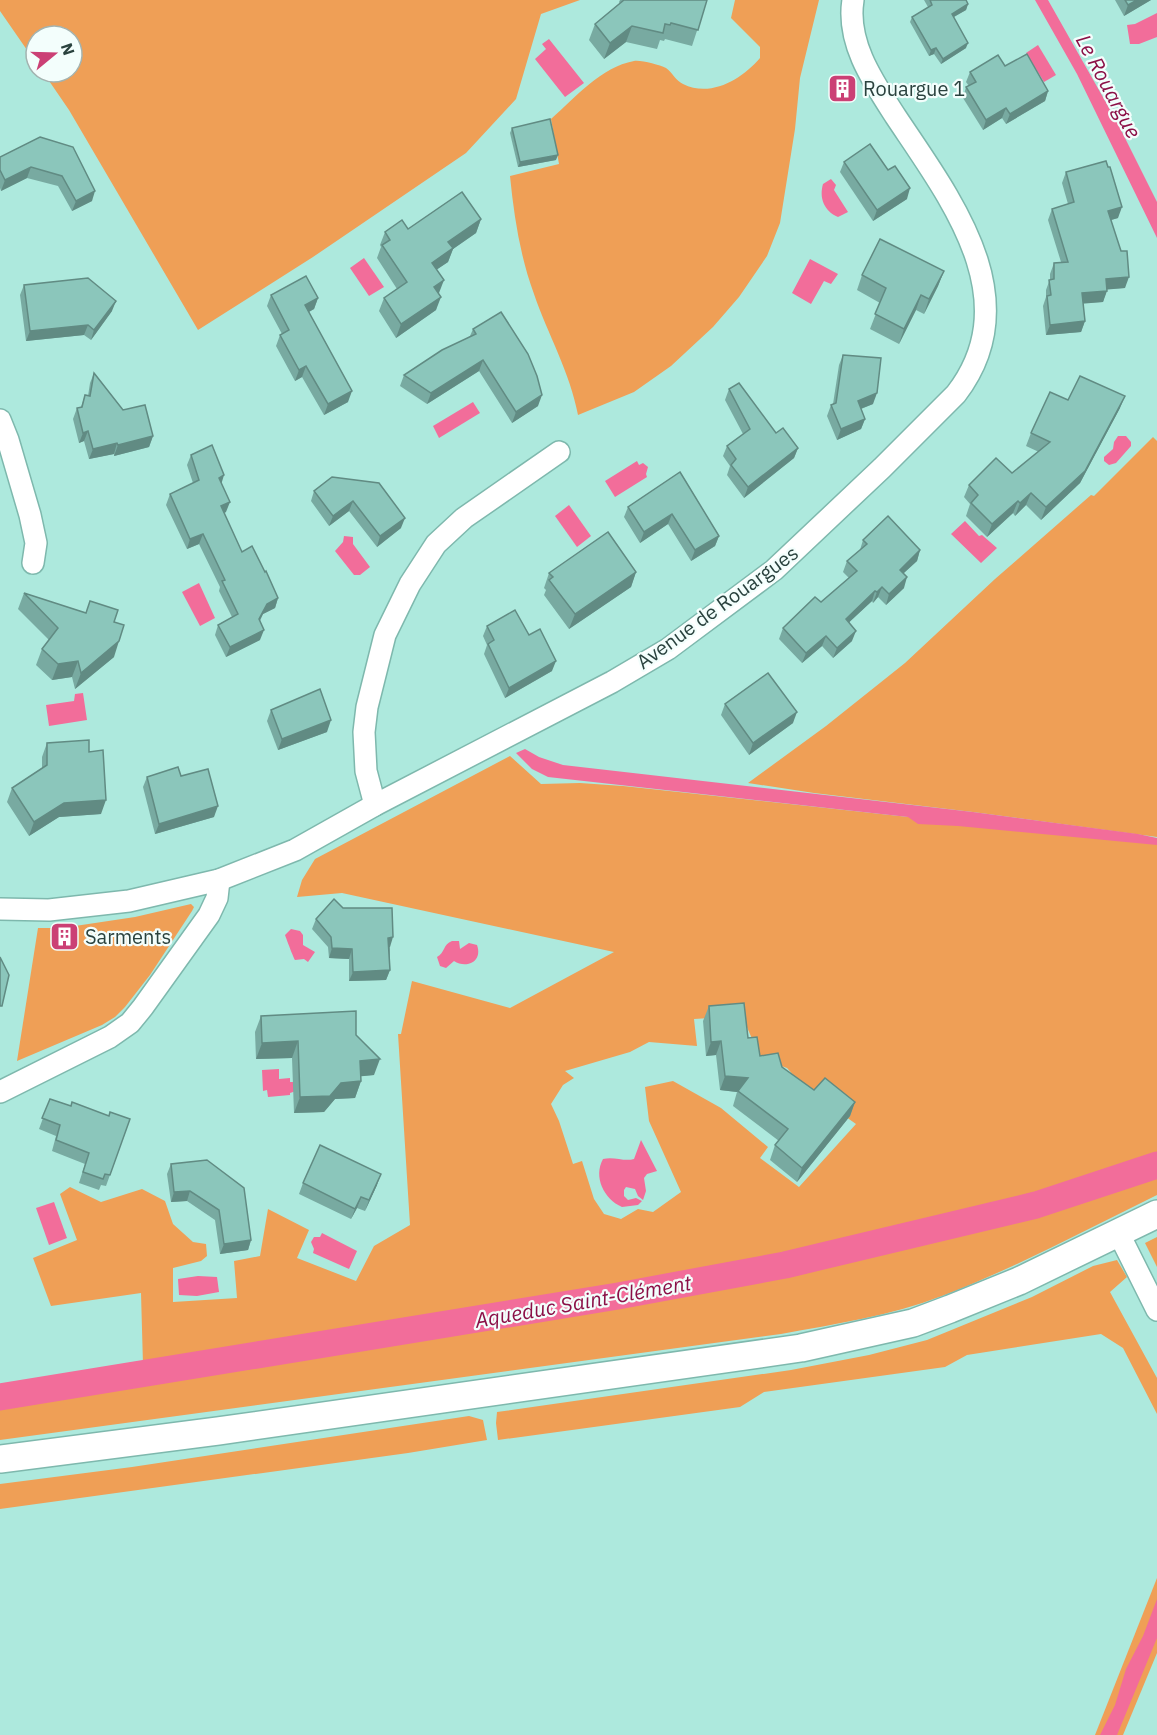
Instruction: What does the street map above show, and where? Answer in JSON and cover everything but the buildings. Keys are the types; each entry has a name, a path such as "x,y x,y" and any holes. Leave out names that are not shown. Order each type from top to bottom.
{"street":[{"name":"Avenue de Rouargues","path":"0,909 49,910 129,901 219,880 295,850 375,805 612,682 668,649 774,570 956,394 966,381 973,366 984,321 984,286 977,253 952,203 882,96 860,54 853,29 853,0"},
{"path":"0,420 30,515 36,543 33,563"},
{"path":"375,805 366,771 364,732 367,706 385,635 410,584 436,544 464,518 559,452"},
{"path":"0,1092 110,1037 130,1023 208,915 217,898 219,880"},
{"path":"0,1459 218,1431 801,1348 913,1323 950,1310 1019,1281 1157,1214"},
{"path":"1118,1233 1157,1310"}],"shaded area":[{"path":"0,0 580,0 541,14 516,99 466,153 313,257 198,330 69,110 51,84 84,84 84,24 24,24 24,46 0,11"},
{"path":"735,0 819,0 800,78 795,129 780,223 767,256 739,297 713,327 671,366 634,392 578,415 570,384 529,280 521,251 510,176 559,164 551,119 589,84 622,64 637,61 655,64 666,68 683,84 704,89 725,84 753,66 760,58 760,47 731,18"},
{"path":"1035,0 1048,0 1117,122 1157,202 1157,238 1077,74"},
{"path":"1157,13 1157,37 1139,44 1130,44 1127,25 1135,24"},
{"path":"549,39 584,83 565,97 535,59 546,49 542,44"},
{"path":"1038,45 1056,75 1044,82 1026,53"},
{"path":"831,179 836,185 834,190 848,212 838,217 826,208 822,199 823,184"},
{"path":"364,258 384,287 369,296 350,268"},
{"path":"810,259 838,274 831,284 824,281 811,304 792,293"},
{"path":"473,402 480,413 439,438 433,426"},
{"path":"1118,436 1126,436 1131,446 1116,463 1109,465 1104,461 1104,457 1113,449"},
{"path":"1153,437 1157,441 1157,837 748,783 826,726 905,663 995,579 1091,495 1094,496"},
{"path":"637,461 639,465 643,463 648,467 647,477 615,497 605,481"},
{"path":"569,505 591,536 577,547 555,516"},
{"path":"965,521 979,536 982,535 997,548 981,563 951,534"},
{"path":"344,536 353,537 353,544 370,567 360,575 354,575 335,551 343,542"},
{"path":"199,583 215,618 200,626 182,592"},
{"path":"83,693 87,720 49,726 46,705 74,701 75,694"},
{"path":"525,749 539,757 563,765 973,812 1138,834 1157,838 1157,845 918,824 908,817 548,777 532,769 516,753"},
{"path":"510,756 541,784 580,783 623,786 1157,844 1157,1195 969,1285 922,1303 862,1319 781,1334 0,1440 0,1396 79,1384 143,1365 141,1293 51,1306 33,1258 77,1240 60,1194 70,1187 101,1202 142,1189 165,1201 173,1224 193,1242 206,1244 207,1256 201,1261 173,1268 173,1302 237,1298 234,1261 260,1256 268,1209 309,1230 297,1258 356,1281 374,1246 410,1225 398,1034 401,1034 412,981 510,1008 614,952 342,893 297,897 302,880 315,859","holes":["742,1016 761,1059 787,1068 805,1088 856,1124 799,1187 760,1158 768,1147 721,1108 673,1081 645,1087 649,1121 681,1192 653,1212 638,1209 621,1219 604,1214 594,1199 582,1161 573,1164 551,1104 563,1085 574,1078 565,1071 630,1052 649,1042 697,1046 694,1019"]},
{"path":"191,904 194,907 192,911 150,975 115,1017 102,1025 17,1061 38,928 52,928 55,945 76,943 75,926 135,917"},
{"path":"291,929 300,931 303,935 303,945 315,952 308,962 304,959 294,959 285,935"},
{"path":"452,941 459,941 460,949 469,943 477,945 476,960 468,964 454,961 446,968 440,966 437,957"},
{"path":"279,1069 279,1079 290,1078 296,1091 290,1095 268,1097 267,1090 263,1091 262,1070"},
{"path":"641,1140 657,1171 647,1174 644,1178 646,1191 643,1200 635,1189 626,1187 624,1196 628,1200 636,1198 642,1201 638,1205 622,1207 605,1193 600,1180 600,1166 603,1159 634,1159"},
{"path":"54,1202 67,1238 49,1245 36,1208"},
{"path":"322,1233 357,1251 349,1269 313,1253 311,1242 314,1237 320,1237"},
{"path":"1157,1237 1157,1267 1145,1243"},
{"path":"1117,1260 1127,1277 1110,1292 1157,1378 1157,1414 1123,1348 1101,1334 967,1355 945,1367 764,1392 740,1407 498,1440 497,1412 791,1370 869,1355 927,1340 1032,1297 1093,1266"},
{"path":"198,1276 217,1277 219,1292 197,1296 179,1295 178,1279"},
{"path":"469,1416 483,1420 487,1440 0,1509 0,1484 132,1467"},
{"path":"1157,1578 1157,1653 1123,1735 1095,1735"},
{"path":"1157,1599 1157,1638 1117,1735 1100,1735 1115,1705 1126,1669 1143,1636"}],"waterway":[{"name":"Aqueduc Saint-Clément","path":"0,1397 618,1296 785,1265 1036,1205 1157,1165"}],"place":[{"name":"Rouargue 1","path":"842,88"},
{"name":"Sarments","path":"64,936"}],"water label":[{"name":"Le Rouargue","path":"1109,86"}]}
